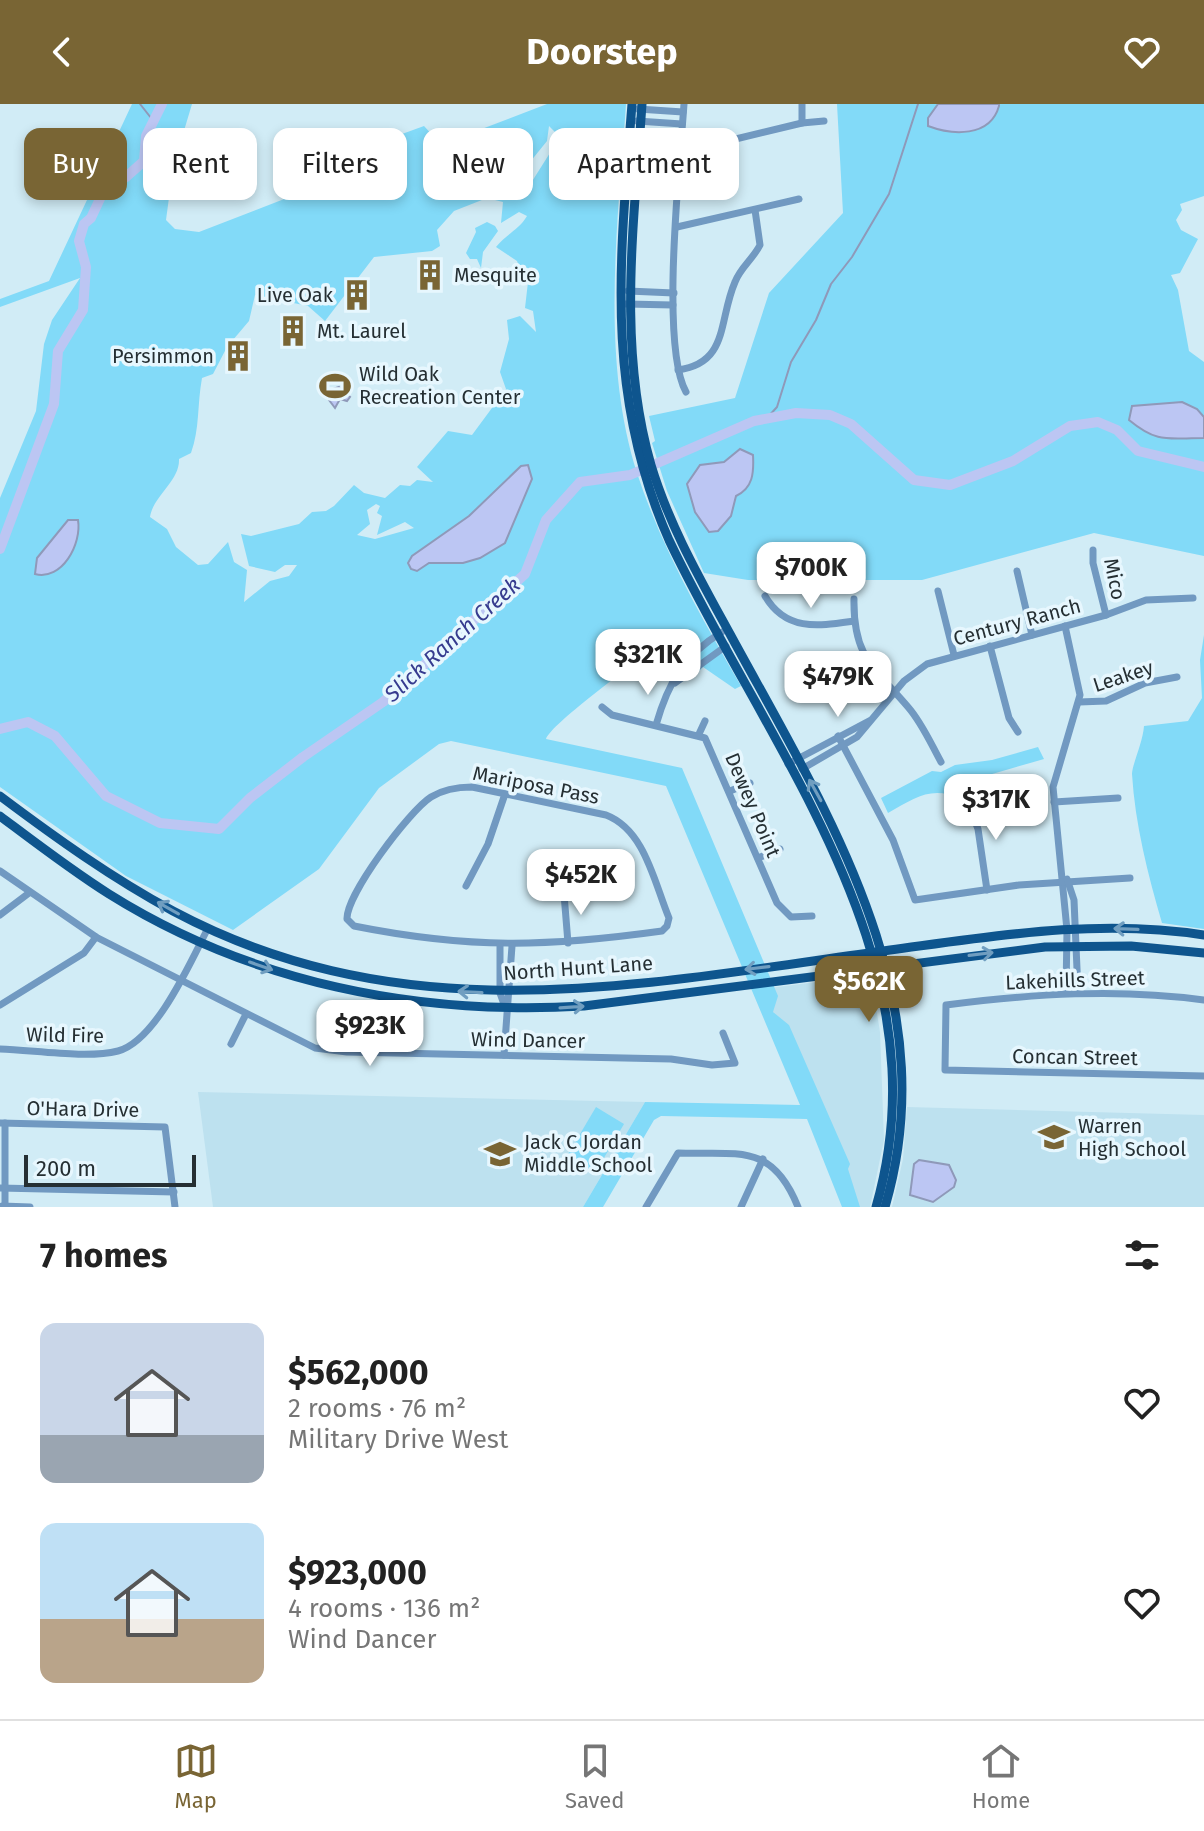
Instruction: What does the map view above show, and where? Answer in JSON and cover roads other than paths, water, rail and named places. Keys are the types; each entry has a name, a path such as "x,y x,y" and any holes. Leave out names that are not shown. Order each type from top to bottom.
{"main road":[{"path":"637,106 623,379 679,560 854,867 877,952 901,1070 885,1207"},
{"name":"North Hunt Lane","path":"0,796 128,886 208,928 327,970 425,988 505,993 567,991 1003,934 1123,928 1204,935"},
{"name":"North Hunt Lane","path":"0,816 108,893 201,942 277,971 379,998 506,1009 584,1006 1064,946 1204,953"},
{"path":"60,860 69,847"},
{"path":"658,981 660,997"},
{"path":"876,1207 895,1120"}],"street":[{"path":"802,104 802,123"},
{"path":"637,106 660,110 684,108 682,128"},
{"path":"659,122 660,110"},
{"path":"636,121 682,124"},
{"path":"739,138 802,123 824,121"},
{"path":"677,227 799,199"},
{"path":"679,200 673,305 678,370 686,392"},
{"path":"678,370 703,364 714,351 734,284 760,245 755,210"},
{"path":"626,291 674,293"},
{"path":"649,292 649,305"},
{"path":"625,304 673,305"},
{"name":"Mico","path":"1093,550 1093,563 1106,615"},
{"path":"1017,571 1032,635"},
{"path":"938,591 954,655"},
{"path":"765,596 779,614 798,624 819,626 854,621"},
{"name":"Century Ranch","path":"796,766 819,760 844,746 919,669 954,655 1162,597 1193,598"},
{"path":"854,599 854,621 868,663 915,715 941,762"},
{"path":"1065,626 1079,682 1079,702 1054,779 1054,802 1065,879 1065,912 1076,945 1078,992"},
{"path":"656,725 689,655 722,632"},
{"path":"673,685 697,664 729,644"},
{"path":"990,646 1009,718 1018,732"},
{"path":"689,655 697,664"},
{"path":"816,695 868,663"},
{"name":"Leakey","path":"1079,702 1106,701 1145,683 1177,677"},
{"path":"602,707 612,715 699,734 705,721"},
{"name":"Century Ranch","path":"796,766 813,750 871,720"},
{"name":"Dewey Point","path":"699,734 710,743 783,912 799,918 812,916"},
{"path":"838,736 893,840 915,900 1065,879 1130,878"},
{"path":"813,750 819,760"},
{"path":"730,791 750,783"},
{"name":"Mariposa Pass","path":"500,945 425,940 354,926 347,919 346,911 362,884 422,803 447,789 459,787 505,794 606,815 622,822 637,838 669,918 667,926 662,931 568,943"},
{"path":"466,886 488,844 505,794"},
{"path":"1054,802 1118,798"},
{"path":"968,803 978,829 987,890"},
{"path":"758,858 780,849"},
{"name":"Wind Dancer","path":"0,871 96,937 302,1044 330,1052 671,1059 728,1065 735,1063 723,1033"},
{"path":"1065,879 1075,911 1072,930 1064,946 1066,992"},
{"path":"0,915 29,893"},
{"path":"504,1055 506,1009 500,945 568,943 564,894"},
{"path":"1065,912 1075,911"},
{"name":"Wild Fire","path":"0,1049 107,1052 129,1047 149,1030 208,928"},
{"path":"0,1005 84,953 96,937"},
{"path":"505,993 512,965 512,946"},
{"path":"1065,963 1077,963"},
{"path":"500,965 512,965"},
{"name":"Lakehills Street","path":"945,1070 946,1005 1066,992 1153,993 1204,1000"},
{"path":"231,1044 246,1014"},
{"name":"Concan Street","path":"945,1070 1204,1076"},
{"path":"2,1123 3,1206 30,1207"},
{"name":"O'Hara Drive","path":"2,1123 165,1127 174,1192"},
{"path":"646,1207 678,1153 763,1159 782,1174 798,1207"},
{"path":"741,1207 763,1159"},
{"path":"3,1188 174,1192 175,1207"}],"waterway":[{"path":"140,104 155,123"},
{"path":"0,549 54,404 58,351 83,310 86,267 79,241 84,224 91,218 105,188 126,177 144,161 146,136 162,104"},
{"path":"767,418 777,407 791,362 816,320 831,284 852,257 889,194 918,104"},
{"name":"Slick Ranch Creek","path":"0,729 28,722 55,736 106,796 160,823 219,829 250,798 383,702 525,574 546,520 580,482 630,475 754,421 796,413 830,415 851,424 914,480 950,485 1013,461 1070,426 1098,422 1117,430 1138,451 1204,467"}],"place":[{"name":"Mesquite","path":"430,275"},
{"name":"Live Oak","path":"357,295"},
{"name":"Mt. Laurel","path":"293,331"},
{"name":"Persimmon","path":"238,356"},
{"name":"Wild Oak Recreation Center","path":"335,386"},
{"name":"Warren High School","path":"1054,1137"},
{"name":"Jack C Jordan Middle School","path":"500,1154"}]}
